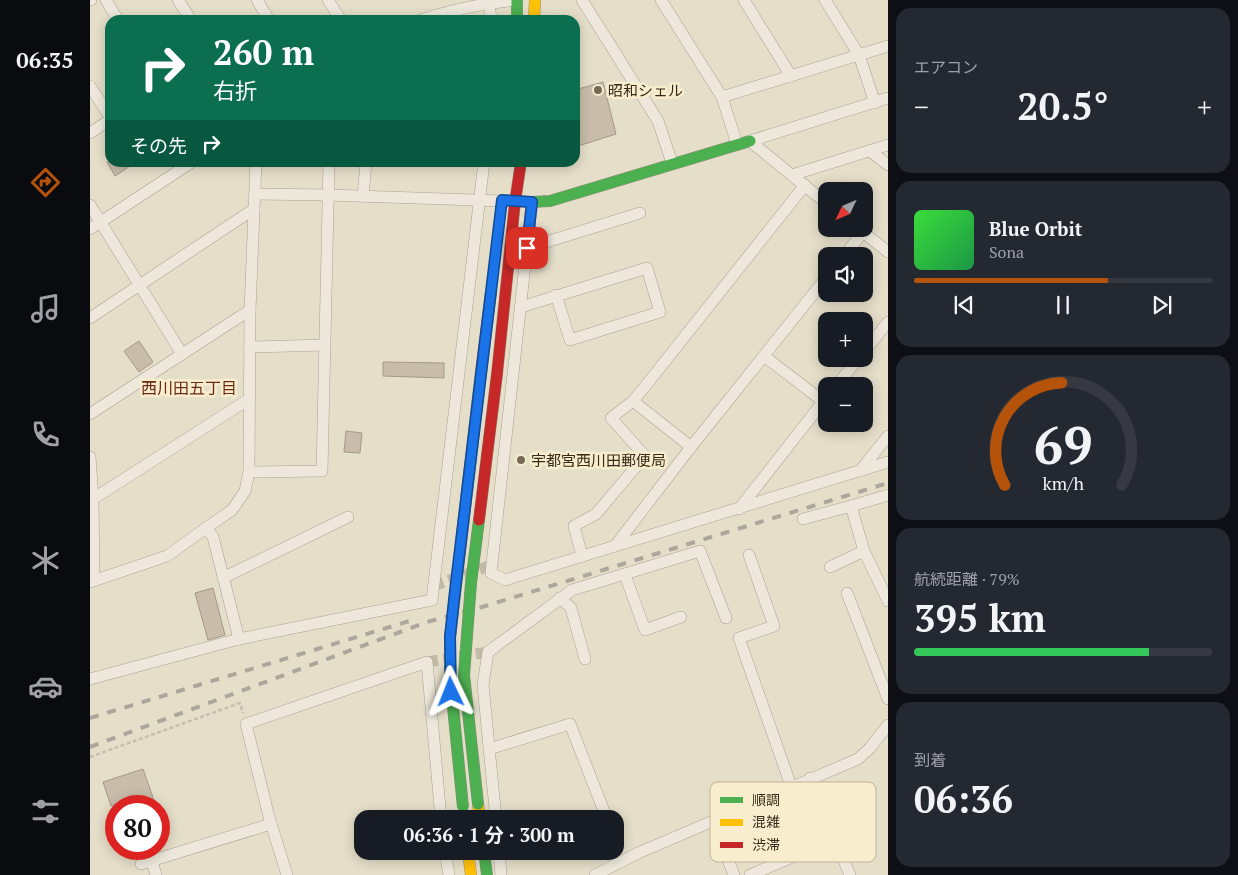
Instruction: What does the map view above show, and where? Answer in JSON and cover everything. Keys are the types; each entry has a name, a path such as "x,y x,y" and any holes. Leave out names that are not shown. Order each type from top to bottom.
{"main road":[{"path":"516,0 517,15"},
{"path":"534,15 535,0"},
{"path":"532,202 550,201 750,141"},
{"path":"479,810 464,675 471,583 520,167"},
{"path":"463,810 450,677 450,637 493,282"},
{"path":"469,860 471,875"},
{"path":"485,860 487,875"}],"street":[{"path":"106,0 115,15"},
{"path":"178,0 188,15"},
{"path":"257,0 266,15"},
{"path":"328,0 338,15"},
{"path":"436,15 489,3 516,0"},
{"path":"582,0 658,121 672,163"},
{"path":"661,0 722,96 737,144"},
{"path":"744,0 791,76"},
{"path":"825,0 859,55 875,103"},
{"path":"489,3 490,15"},
{"path":"722,96 888,46"},
{"path":"90,86 105,111"},
{"path":"750,141 888,98"},
{"path":"90,133 105,122"},
{"path":"750,141 818,196"},
{"path":"792,175 888,145"},
{"path":"870,151 888,165"},
{"path":"90,229 184,167"},
{"path":"90,457 93,499 92,581 167,556 232,510 245,492 249,472 250,310 256,167"},
{"path":"249,472 322,471 329,167"},
{"path":"363,196 366,167"},
{"path":"90,679 239,639 432,600 483,167"},
{"path":"582,556 574,526 596,514 645,456 611,418 633,401 804,185"},
{"path":"255,194 532,202 491,573 505,580 888,462"},
{"path":"90,205 182,354"},
{"path":"90,318 254,209"},
{"path":"527,248 640,213"},
{"path":"871,238 888,252"},
{"path":"521,307 556,295 647,268 660,312 570,340 556,295"},
{"path":"614,546 818,288"},
{"path":"90,414 250,310"},
{"path":"873,341 888,322"},
{"path":"250,347 325,345"},
{"path":"764,356 818,395"},
{"path":"843,377 851,367"},
{"path":"93,499 249,399"},
{"path":"633,401 691,447"},
{"path":"739,509 818,409"},
{"path":"860,471 888,436"},
{"path":"803,519 888,495"},
{"path":"851,506 864,551 887,596"},
{"path":"223,578 348,517"},
{"path":"206,528 213,537 239,639"},
{"path":"495,810 483,685 488,652 572,590 700,551 726,618"},
{"path":"830,567 864,551"},
{"path":"749,554 774,626 740,638 791,782"},
{"path":"625,575 645,630 681,616"},
{"path":"847,593 888,699"},
{"path":"560,598 571,608 585,659"},
{"path":"287,875 271,824 246,724 427,662 440,810"},
{"path":"489,749 570,724 604,810"},
{"path":"801,782 858,759 870,748 888,725"},
{"path":"810,778 812,782"},
{"path":"596,875 638,853 710,822"},
{"path":"156,875 146,863 271,824"},
{"path":"446,860 449,875"},
{"path":"500,860 501,875"},
{"path":"729,862 734,875"},
{"path":"750,875 781,862"},
{"path":"845,862 850,875"}],"path":[{"path":"90,757 240,703 246,724"}],"building":[{"path":"603,82 616,134 580,145 580,89"},
{"path":"110,167 128,167 115,176"},
{"path":"139,341 153,362 139,372 124,351"},
{"path":"383,362 444,363 444,378 383,376"},
{"path":"346,431 362,433 360,453 344,452"},
{"path":"213,588 225,635 208,640 195,593"},
{"path":"143,769 152,795 107,795 103,782"}],"tunnel":[{"path":"433,586 492,565"},
{"path":"427,662 488,652"}],"railway":[{"path":"90,747 427,622 482,607 888,483"},
{"path":"90,718 416,619"}],"traffic: fast":[{"path":"517,0 517,15"},
{"path":"532,202 550,201 750,141"},
{"path":"463,807 450,677 450,637 481,372"},
{"path":"478,804 464,675 471,583 479,520"},
{"path":"485,860 487,875"}],"traffic: slow":[{"path":"534,15 535,0"},
{"path":"478,804 479,810"},
{"path":"469,860 471,875"}],"traffic: jam":[{"path":"497,374 520,167"},
{"path":"481,372 491,292"},
{"path":"479,520 497,374"}],"place":[{"name":"昭和シェル","path":"598,90"},
{"name":"宇都宮西川田郵便局","path":"521,460"}],"district":[{"name":"西川田五丁目","path":"189,388"}],"route":[{"path":"451,692 450,637 502,200 532,202 527,248"}]}
